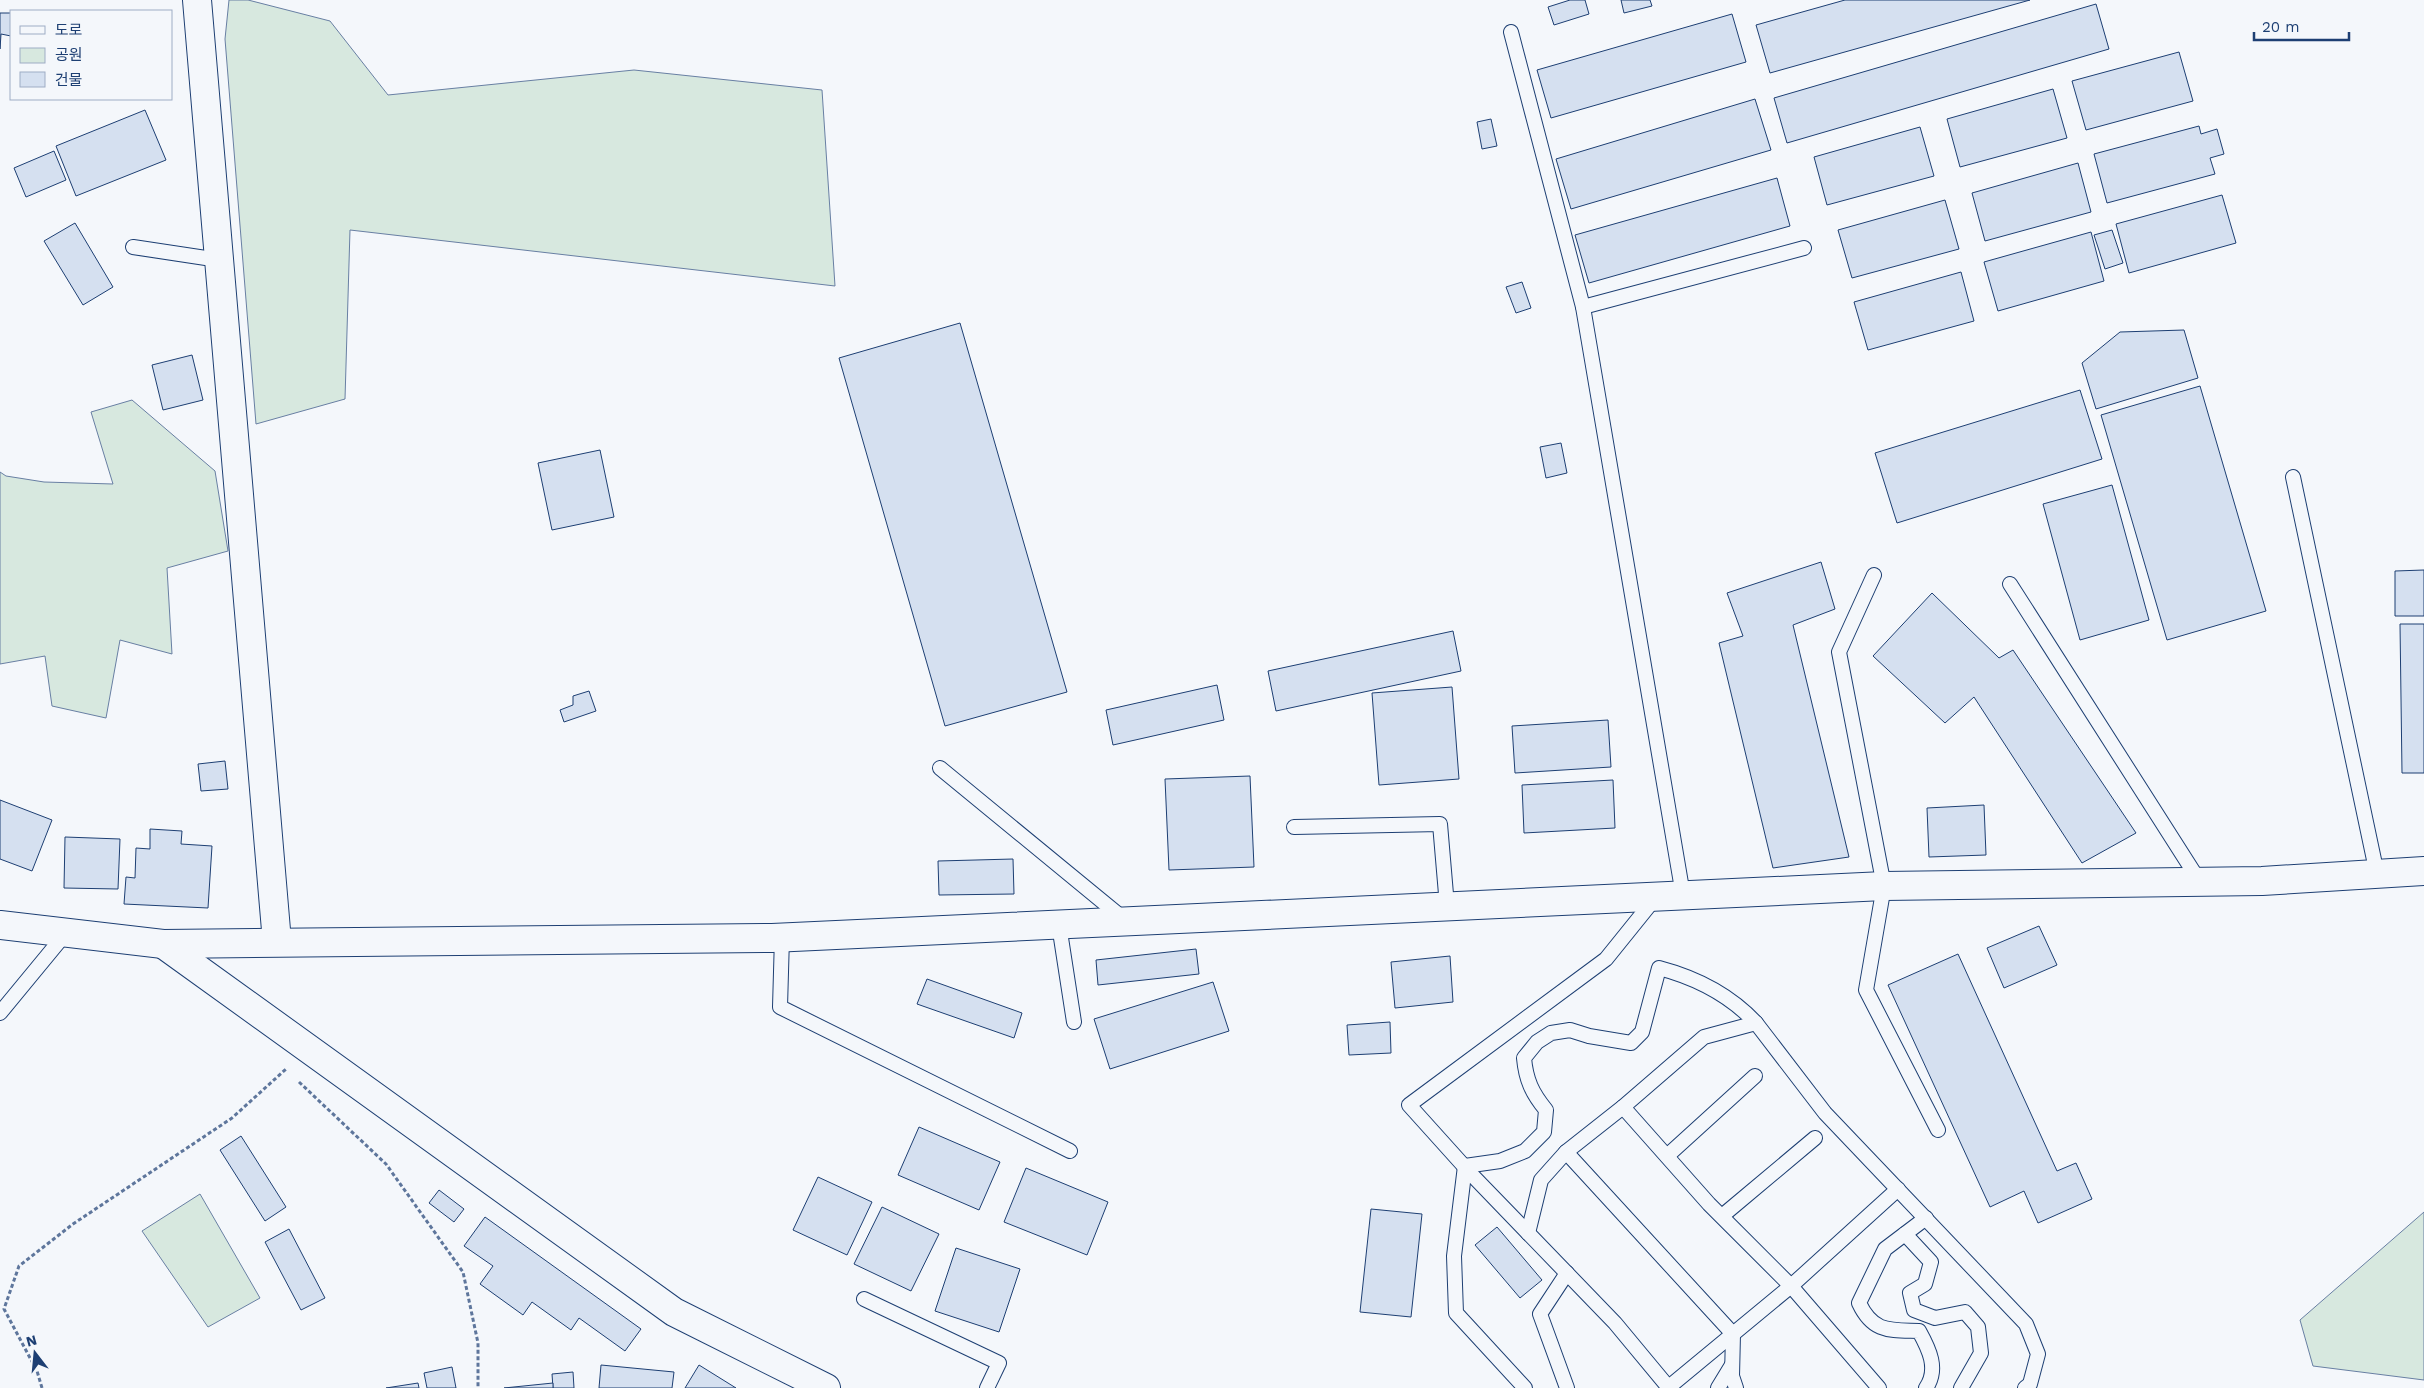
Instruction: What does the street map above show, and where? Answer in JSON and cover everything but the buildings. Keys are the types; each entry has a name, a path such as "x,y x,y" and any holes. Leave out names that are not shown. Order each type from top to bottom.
{"street":[{"path":"197,0 277,942"},
{"path":"0,925 163,944 782,937 1884,886 2262,881 2424,871"},
{"path":"163,944 674,1312 826,1388"}],"lane":[{"path":"1511,32 1583,307 1670,896 1606,959 1409,1105 1528,1233 1616,1323 1669,1388 1791,1286 1898,1189"},
{"path":"133,247 219,260"},
{"path":"1583,307 1804,248"},
{"path":"2293,477 2377,874"},
{"path":"1874,575 1839,652 1884,886 1866,990 1938,1130"},
{"path":"2010,584 2200,882"},
{"path":"940,768 1127,922"},
{"path":"1294,827 1440,824 1447,906"},
{"path":"1059,925 1074,1022"},
{"path":"0,1013 66,933"},
{"path":"782,937 780,1006 1070,1151"},
{"path":"1465,1166 1500,1161 1526,1151 1544,1132 1546,1110 1533,1094 1525,1076 1524,1058 1538,1042 1551,1033 1570,1030 1590,1036 1631,1043 1642,1032 1659,968 1682,974 1716,990 1744,1010 1825,1113 2026,1324 2038,1354 2030,1384 2026,1388"},
{"path":"1528,1233 1541,1180 1566,1152 1623,1107 1704,1037 1756,1023"},
{"path":"1667,1156 1754,1076"},
{"path":"1623,1107 1722,1216 1791,1286 1879,1388"},
{"path":"1722,1216 1815,1138"},
{"path":"1566,1152 1733,1334 1732,1376 1736,1388"},
{"path":"1465,1166 1454,1256 1456,1313 1524,1388"},
{"path":"1926,1218 1885,1249 1859,1303 1865,1316 1884,1330 1920,1330 1931,1354 1931,1380 1926,1388"},
{"path":"1905,1234 1931,1262 1925,1284 1910,1293 1914,1310 1935,1318 1965,1312 1978,1327 1981,1353 1961,1388"},
{"path":"1566,1273 1540,1314 1567,1388"},
{"path":"864,1299 999,1363 987,1388"},
{"path":"1718,1388 1732,1365"}],"path":[{"path":"42,1388 37,1371 4,1308 19,1266 72,1224 232,1118 309,1049"},
{"path":"286,1070 386,1164 463,1272 478,1343 478,1388"}],"green space":[{"path":"229,0 248,0 330,21 388,95 634,70 822,90 835,286 350,230 345,399 256,424 225,39"},
{"path":"132,400 215,471 228,551 167,568 172,654 120,640 106,718 52,706 45,656 0,664 0,472 6,476 44,482 113,484 91,412"},
{"path":"200,1194 260,1298 208,1327 142,1231"},
{"path":"2424,1212 2424,1380 2313,1366 2300,1320"}]}
